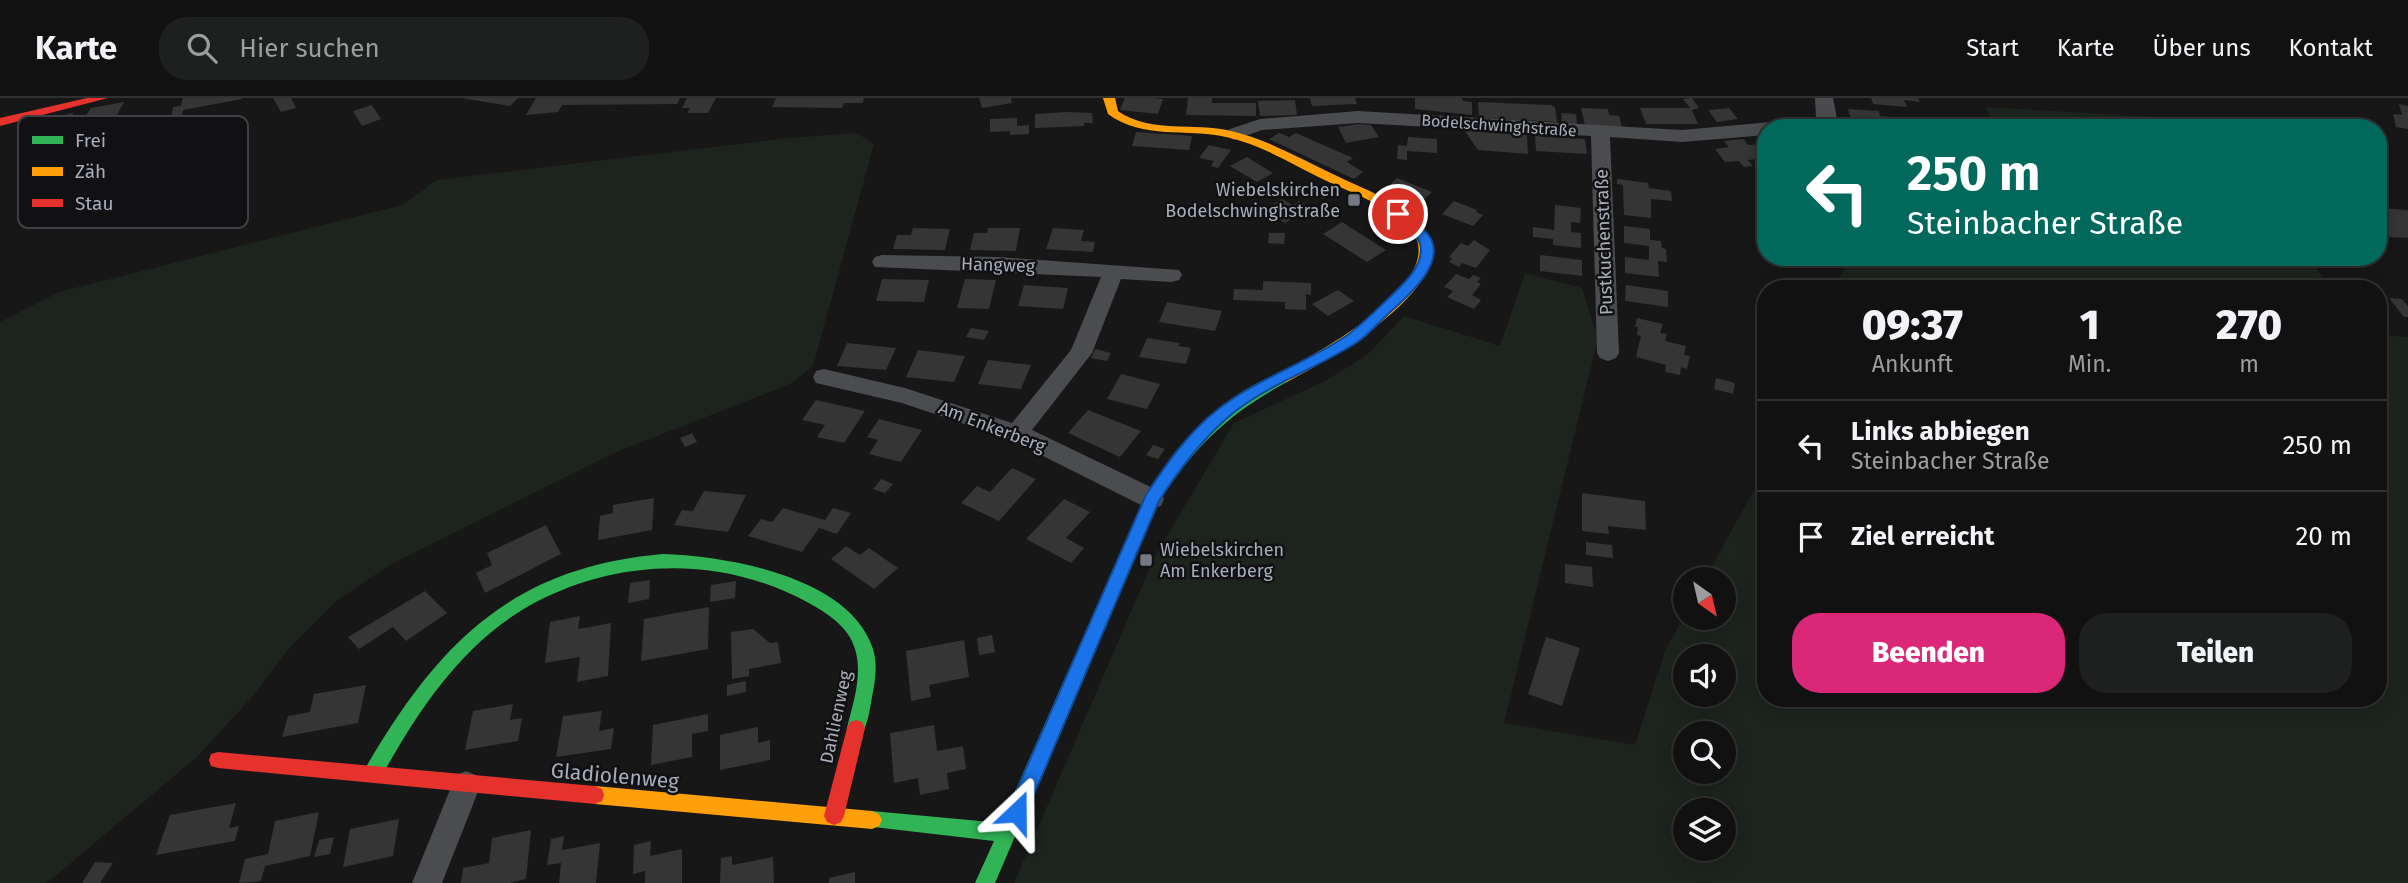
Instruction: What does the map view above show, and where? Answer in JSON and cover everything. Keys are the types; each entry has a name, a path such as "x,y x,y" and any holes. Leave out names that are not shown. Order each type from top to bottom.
{"street":[{"path":"26,116 102,98"},
{"path":"985,883 1152,499 1178,458 1204,429 1222,414 1266,386 1302,369 1353,338 1410,285 1424,266 1428,251 1425,238 1398,214 1255,141 1198,127 1126,122 1110,111 1107,106 1109,98"},
{"path":"1824,98 1828,119"},
{"name":"Bodelschwinghstraße","path":"1234,134 1260,125 1357,117 1682,136 1757,130"},
{"path":"0,122 18,118"},
{"name":"Pustkuchenstraße","path":"1601,131 1608,353"},
{"name":"Hangweg","path":"882,261 998,264 1172,275"},
{"path":"1017,433 1081,352 1114,271"},
{"name":"Am Enkerberg","path":"824,377 905,396 1017,433 1152,499"},
{"name":"Dahlienweg","path":"373,773 408,709 434,675 459,648 491,622 558,583 601,569 642,561 683,559 726,564 799,589 833,610 859,638 866,653 864,689 834,816"},
{"name":"Gladiolenweg","path":"218,760 1008,833"},
{"path":"427,883 467,784"}],"shaded area":[{"path":"1986,107 2190,119 1991,119"},
{"path":"857,133 874,144 813,366 790,384 614,453 393,563 335,602 291,646 251,698 198,756 47,883 0,883 0,322 59,292 402,205 437,180 789,138"},
{"path":"1845,266 2314,266 2326,280 1839,280"},
{"path":"1525,273 1582,288 1598,338 1504,723 1635,745 1665,651 1676,630 1736,630 1736,567 1712,567 1757,486 1757,707 2387,707 2387,336 2408,337 2408,883 1014,883 1155,556 1234,423 1325,381 1367,355 1404,316 1500,346"}],"building":[{"path":"183,98 242,98 183,110 182,115 171,116 173,107 181,106"},
{"path":"273,98 291,98 296,108 281,112"},
{"path":"462,98 518,98 510,106"},
{"path":"536,98 680,98 677,104 562,105 558,112 526,115"},
{"path":"687,98 716,98 708,113 687,113 690,108 682,108"},
{"path":"776,98 864,98 863,103 844,103 842,108 772,107"},
{"path":"979,98 1011,98 1012,103 982,108"},
{"path":"1125,98 1163,99 1158,114 1120,110"},
{"path":"1188,98 1212,98 1212,103 1256,103 1256,116 1186,115"},
{"path":"1310,98 1355,98 1357,104 1312,106"},
{"path":"1415,98 1462,98 1463,101 1472,102 1472,115 1415,109"},
{"path":"1692,98 1699,108 1692,110 1698,124 1646,124 1640,108 1690,108 1683,99"},
{"path":"1871,98 1918,98 1920,102 1904,100 1907,107 1873,104"},
{"path":"1295,100 1297,115 1260,116 1258,101"},
{"path":"124,102 117,116 86,116 91,108"},
{"path":"1478,102 1551,105 1555,107 1557,122 1479,118"},
{"path":"2399,104 2408,106 2408,129 2396,127 2393,114 2402,115"},
{"path":"372,105 381,119 362,126 353,111"},
{"path":"1581,108 1608,109 1609,115 1619,116 1622,127 1585,125"},
{"path":"1729,108 1738,119 1717,122 1708,110"},
{"path":"1848,109 1879,111 1880,116 1891,119 1851,119"},
{"path":"1092,113 1093,123 1084,123 1084,126 1035,128 1035,114"},
{"path":"1561,113 1576,114 1577,124 1562,123"},
{"path":"1017,118 1017,126 1029,125 1029,134 990,132 990,119"},
{"path":"1371,125 1379,137 1346,143 1338,127"},
{"path":"1464,130 1527,135 1528,154 1478,150"},
{"path":"1136,132 1192,136 1189,150 1132,146"},
{"path":"1279,133 1289,137 1296,133 1353,158 1347,162 1363,172 1354,179 1269,139"},
{"path":"1535,136 1585,139 1587,154 1536,151"},
{"path":"1408,137 1437,139 1437,153 1407,151 1407,160 1397,159 1398,145 1407,146"},
{"path":"1744,139 1748,145 1757,144 1757,159 1748,160 1753,166 1744,167 1739,161 1725,162 1715,149 1729,147 1724,141"},
{"path":"1209,145 1231,150 1218,168 1211,166 1214,161 1199,158"},
{"path":"1247,157 1273,173 1257,182 1230,166"},
{"path":"1397,178 1432,192 1419,204 1385,190"},
{"path":"1617,179 1648,183 1649,188 1671,191 1672,201 1651,199 1651,218 1624,215 1623,185 1617,184"},
{"path":"1282,199 1293,205 1299,201 1310,207 1285,223 1264,210"},
{"path":"1454,201 1483,215 1473,226 1442,214"},
{"path":"1555,205 1581,208 1580,223 1571,222 1571,232 1581,233 1581,248 1553,245 1553,239 1533,237 1533,227 1554,230"},
{"path":"2387,209 2408,210 2408,238 2390,237 2387,233"},
{"path":"1342,222 1386,250 1367,262 1323,234"},
{"path":"1624,226 1650,229 1650,240 1661,241 1662,248 1666,249 1667,262 1658,261 1659,277 1625,273 1625,257 1649,260 1649,246 1624,243"},
{"path":"913,228 950,229 945,250 893,249 897,235 911,235"},
{"path":"988,228 1020,228 1016,251 970,250 974,233 987,233"},
{"path":"1053,228 1084,230 1081,241 1095,242 1093,252 1046,249"},
{"path":"1269,233 1285,233 1284,244 1268,243"},
{"path":"1474,240 1490,250 1476,268 1462,263 1459,267 1449,262 1452,259 1449,257 1461,243 1468,246"},
{"path":"1540,255 1582,260 1582,276 1540,271"},
{"path":"1456,274 1469,279 1473,275 1481,278 1477,282 1481,284 1472,295 1481,300 1474,309 1447,297 1453,291 1444,287"},
{"path":"882,279 929,280 924,302 876,301"},
{"path":"965,279 996,280 989,309 957,308"},
{"path":"1263,281 1311,283 1311,295 1306,294 1306,310 1285,309 1285,302 1233,300 1234,289 1263,290"},
{"path":"1024,285 1068,288 1063,309 1018,306"},
{"path":"1626,285 1668,291 1668,307 1625,301"},
{"path":"1338,290 1354,301 1328,316 1312,304"},
{"path":"2389,298 2402,299 2408,306 2408,317 2404,317"},
{"path":"1167,302 1222,311 1215,331 1159,322"},
{"path":"1637,318 1663,324 1660,333 1667,334 1665,341 1686,346 1684,355 1690,356 1687,369 1681,367 1680,375 1665,372 1666,365 1636,357 1641,336 1637,335 1638,327 1635,327"},
{"path":"971,328 989,331 984,340 966,337"},
{"path":"1147,338 1180,343 1178,346 1191,348 1186,364 1139,357"},
{"path":"847,343 896,348 886,370 837,366"},
{"path":"1095,349 1111,353 1107,361 1091,358"},
{"path":"918,350 965,356 954,382 906,377"},
{"path":"988,360 1031,365 1021,389 978,384"},
{"path":"1121,374 1160,384 1147,409 1107,399"},
{"path":"1716,378 1735,383 1733,394 1714,389"},
{"path":"816,400 865,411 844,443 817,437 825,425 802,420"},
{"path":"1088,410 1141,431 1120,457 1068,433"},
{"path":"879,419 922,430 901,462 869,454 878,440 867,437"},
{"path":"692,433 697,442 685,447 680,438"},
{"path":"1153,445 1165,449 1158,459 1146,455"},
{"path":"1012,468 1036,479 999,521 961,503 977,486 990,492"},
{"path":"881,479 893,484 885,493 873,489"},
{"path":"704,491 746,495 728,532 674,525 682,510 693,511"},
{"path":"1582,493 1645,501 1646,530 1608,526 1609,534 1582,531"},
{"path":"654,498 652,530 598,540 600,516 613,513 613,505"},
{"path":"1064,499 1090,512 1066,538 1084,548 1071,563 1026,539"},
{"path":"783,508 825,520 833,508 851,513 837,534 819,528 802,552 748,536 761,519 772,522"},
{"path":"546,525 561,554 485,593 476,573 492,565 487,553"},
{"path":"1586,542 1612,545 1613,558 1586,555"},
{"path":"846,546 860,555 869,548 898,568 874,589 831,559"},
{"path":"1565,564 1592,567 1593,587 1565,583"},
{"path":"650,580 649,599 628,603 630,583"},
{"path":"736,581 735,598 710,602 711,585"},
{"path":"425,591 447,613 406,641 393,627 359,649 348,637"},
{"path":"709,607 708,649 641,661 644,619"},
{"path":"580,616 578,629 611,623 608,676 577,682 580,657 545,663 550,622"},
{"path":"753,629 770,643 778,642 781,663 749,669 749,676 732,679 731,632"},
{"path":"992,635 995,652 979,655 977,638"},
{"path":"1546,637 1580,648 1562,706 1528,694"},
{"path":"964,640 969,677 929,685 931,697 911,701 906,651"},
{"path":"746,681 746,692 727,696 727,685"},
{"path":"366,685 358,723 282,737 288,716 310,712 314,694"},
{"path":"513,704 510,720 522,718 518,741 465,750 473,711"},
{"path":"602,711 599,731 614,728 611,749 556,757 563,716"},
{"path":"708,714 708,731 692,734 692,757 651,765 653,725"},
{"path":"934,725 937,751 963,746 966,769 947,773 949,789 920,795 918,778 894,783 890,733"},
{"path":"758,727 758,743 770,740 770,760 720,770 720,735"},
{"path":"236,803 229,828 239,826 235,841 156,855 170,815"},
{"path":"319,812 310,856 265,866 261,881 239,883 245,859 268,854 275,821"},
{"path":"399,819 393,856 343,867 350,829"},
{"path":"531,830 526,879 510,883 461,883 463,868 489,863 492,838"},
{"path":"564,836 562,850 600,843 596,883 559,883 561,863 547,865 551,839"},
{"path":"334,837 330,854 314,857 319,840"},
{"path":"651,841 650,856 682,849 682,883 645,883 645,871 633,874 634,845"},
{"path":"732,856 732,865 773,857 774,883 720,883 721,858"},
{"path":"95,862 113,863 100,883 82,883"},
{"path":"855,872 855,883 829,883 829,878"}],"traffic: fast":[{"path":"985,883 1152,499 1180,459 1207,428 1240,402 1282,378"},
{"path":"373,773 420,696 457,652 478,632 502,614 562,582 630,564 697,562 731,567 799,590 829,606 854,629 866,658 865,689 856,728"},
{"path":"872,820 1008,833"}],"traffic: slow":[{"path":"1109,98 1112,112 1136,124 1168,129 1217,131 1269,148 1370,196 1397,212 1418,230 1424,240 1425,259 1415,280 1397,301 1347,340 1282,378"},
{"path":"595,795 872,820"}],"traffic: jam":[{"path":"26,116 102,98"},
{"path":"0,122 18,118"},
{"path":"834,816 856,728"},
{"path":"218,760 595,795"}],"place":[{"name":"Wiebelskirchen Bodelschwinghstraße","path":"1354,200"},
{"name":"Wiebelskirchen Am Enkerberg","path":"1146,560"}],"route":[{"path":"1017,812 1152,499 1178,458 1204,429 1222,414 1266,386 1302,369 1353,338 1410,285 1424,266 1428,251 1425,238 1419,230 1398,214"}]}
